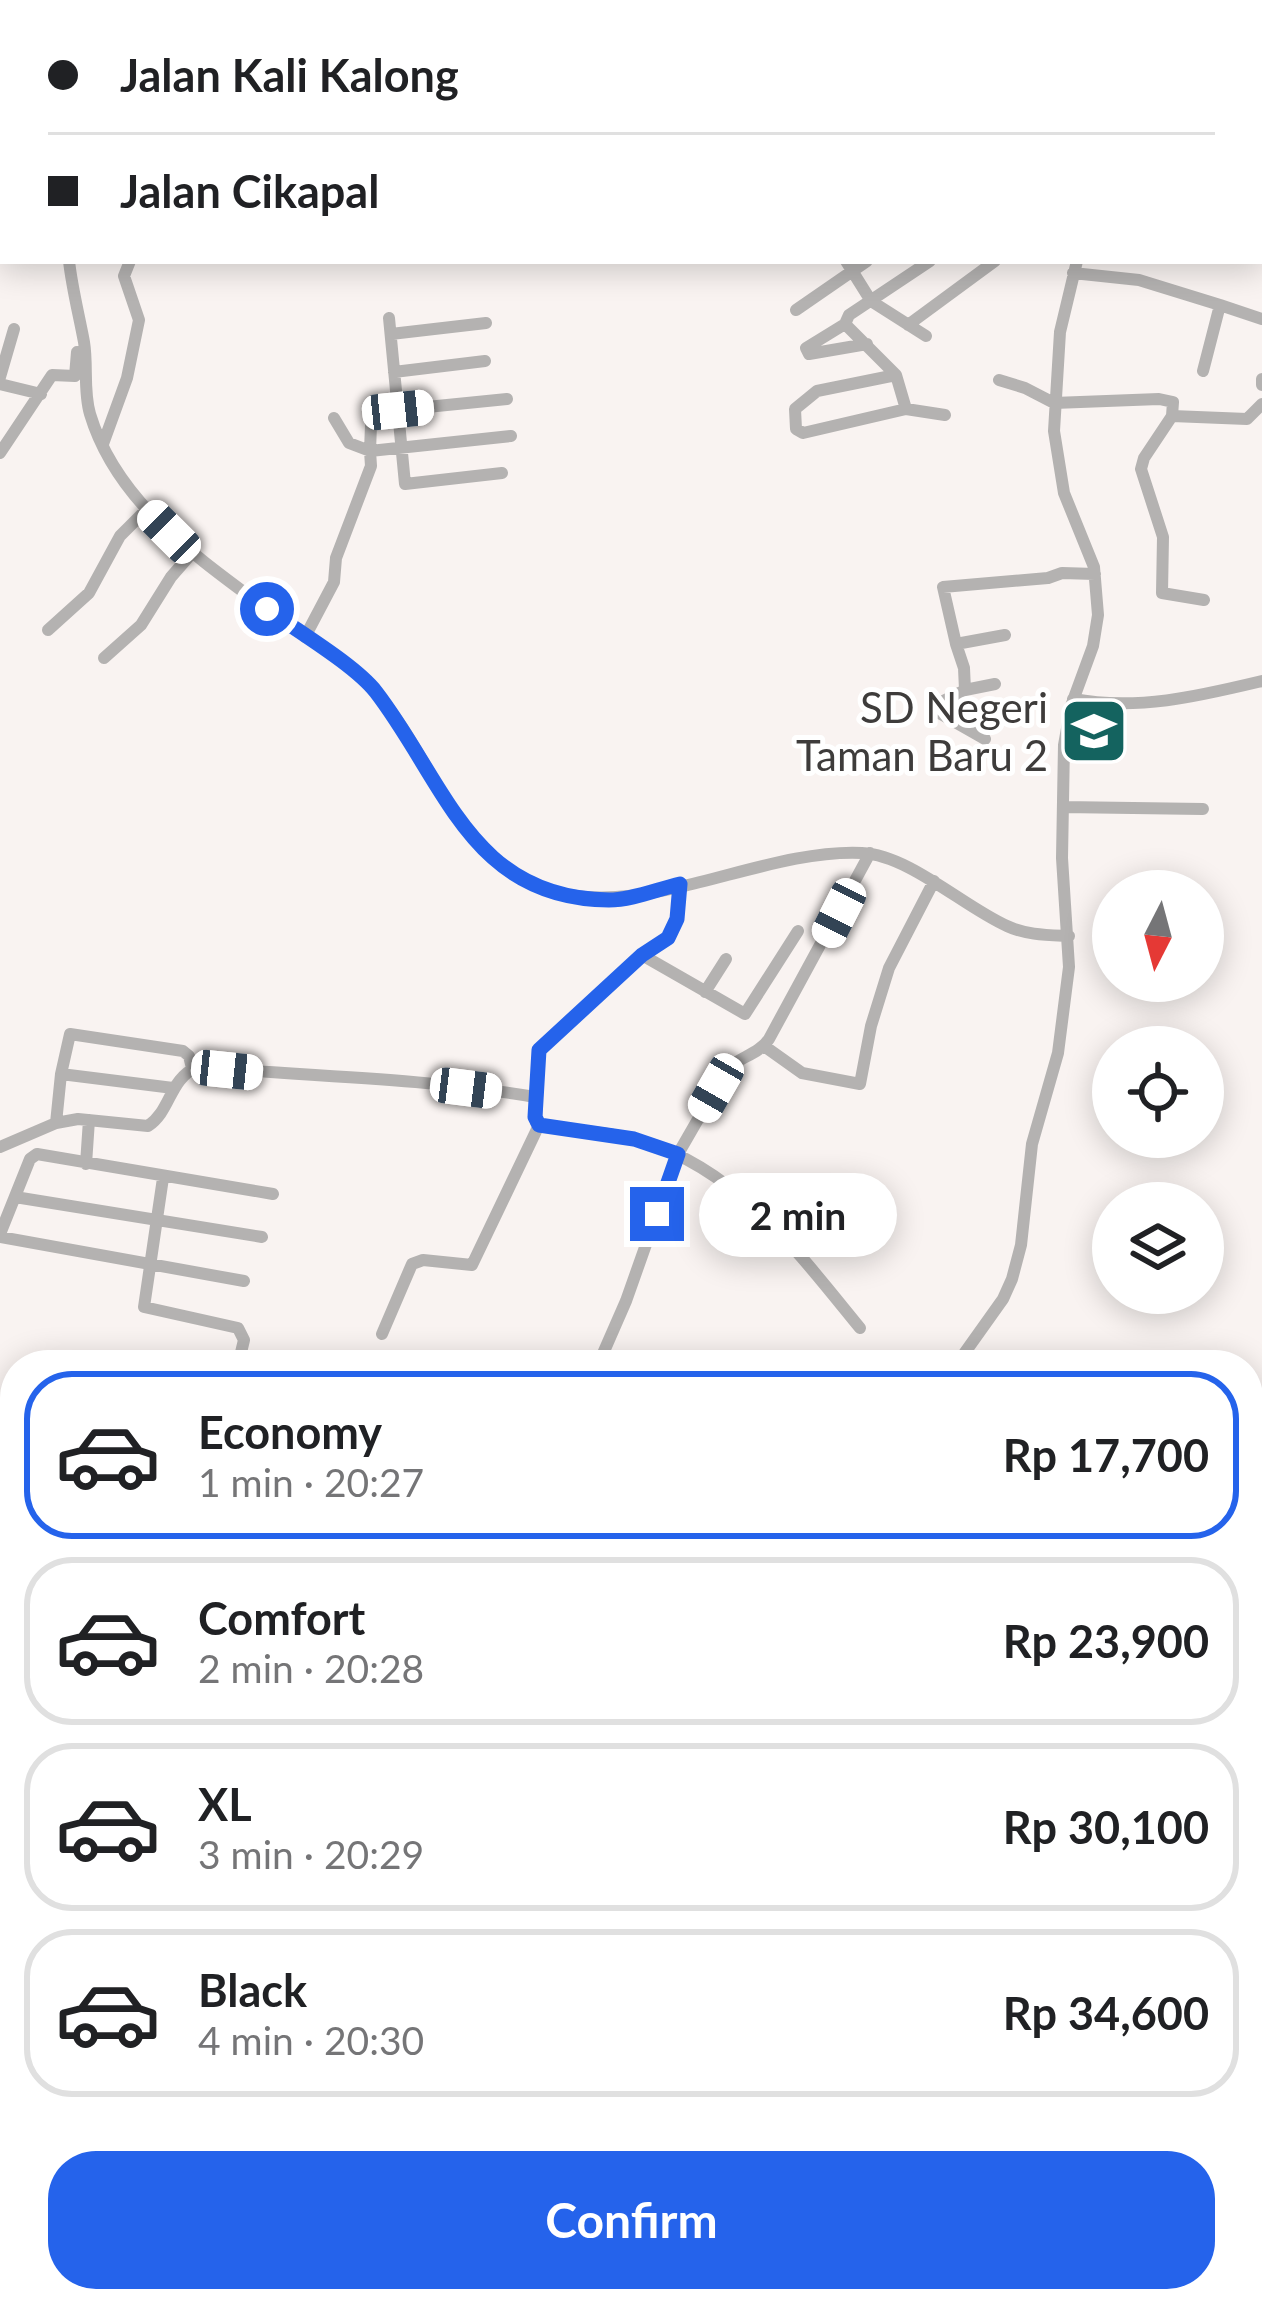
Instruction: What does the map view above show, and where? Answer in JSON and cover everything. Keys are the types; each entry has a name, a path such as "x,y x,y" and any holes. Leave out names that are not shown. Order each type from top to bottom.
{"street":[{"path":"69,264 88,409 104,445 146,509 191,554 374,689 442,799 501,868 562,895 613,900 821,857 870,853 934,881 1003,925 1031,934 1069,936"},
{"path":"104,445 127,377 139,320 124,276 129,264"},
{"path":"867,344 809,354 806,348 926,264"},
{"path":"908,325 991,264"},
{"path":"796,310 849,266 871,301 926,336"},
{"path":"967,1350 1003,1299 1017,1262 1032,1144 1058,1053 1069,936 1062,858 1064,746 1073,699 1094,646 1098,615 1095,574 1064,493 1054,404 1062,319 1075,267 1139,280 1262,319"},
{"path":"1203,370 1220,305"},
{"path":"389,318 403,481 410,486 502,473"},
{"path":"0,452 52,375 75,376 78,320"},
{"path":"391,334 486,322"},
{"path":"845,324 896,375 906,409"},
{"path":"14,329 0,381 41,394"},
{"path":"394,372 485,362"},
{"path":"896,375 813,392 795,409 796,429 803,433 906,409 945,415"},
{"path":"999,380 1054,404 1167,399 1175,406 1141,469 1163,537 1162,593 1204,600"},
{"path":"305,637 334,582 336,559 369,479 373,416 507,399"},
{"path":"1172,416 1247,419 1262,404"},
{"path":"334,418 349,442 370,451 511,436"},
{"path":"48,630 89,593 120,536 146,509"},
{"path":"104,658 141,625 191,554"},
{"path":"965,690 966,676 942,593 945,586 1058,573 1095,574"},
{"path":"956,644 1005,635"},
{"path":"1073,699 1105,704 1149,702 1213,694 1262,681"},
{"path":"985,739 934,710 965,690 995,684"},
{"path":"1063,808 1203,809"},
{"path":"605,1350 678,1154 727,1069 764,1046 870,853"},
{"path":"764,1046 799,1072 860,1084 889,968 934,881"},
{"path":"539,1125 535,1117 537,1054 642,955 662,944 674,929 680,884"},
{"path":"642,955 746,1013 797,931"},
{"path":"705,992 726,959"},
{"path":"50,1125 73,1034 182,1051 189,1055 192,1068"},
{"path":"192,1068 373,1076 535,1097"},
{"path":"0,1147 50,1125 89,1120 148,1126 192,1068"},
{"path":"61,1074 173,1088"},
{"path":"86,1164 89,1120"},
{"path":"539,1125 634,1139 678,1154 768,1219 860,1328"},
{"path":"382,1334 412,1264 423,1260 472,1265 539,1125"},
{"path":"244,1281 0,1235 33,1155 273,1194"},
{"path":"163,1178 144,1308 238,1328 244,1340 242,1350"},
{"path":"15,1197 262,1238"}],"place":[{"name":"SD Negeri Taman Baru 2","path":"1094,731"}],"route":[{"path":"267,609 369,684 442,799 501,868 562,895 613,900 680,884 677,919 668,938 642,955 554,1034 536,1060 535,1117 539,1125 634,1139 678,1154 657,1214"}]}
